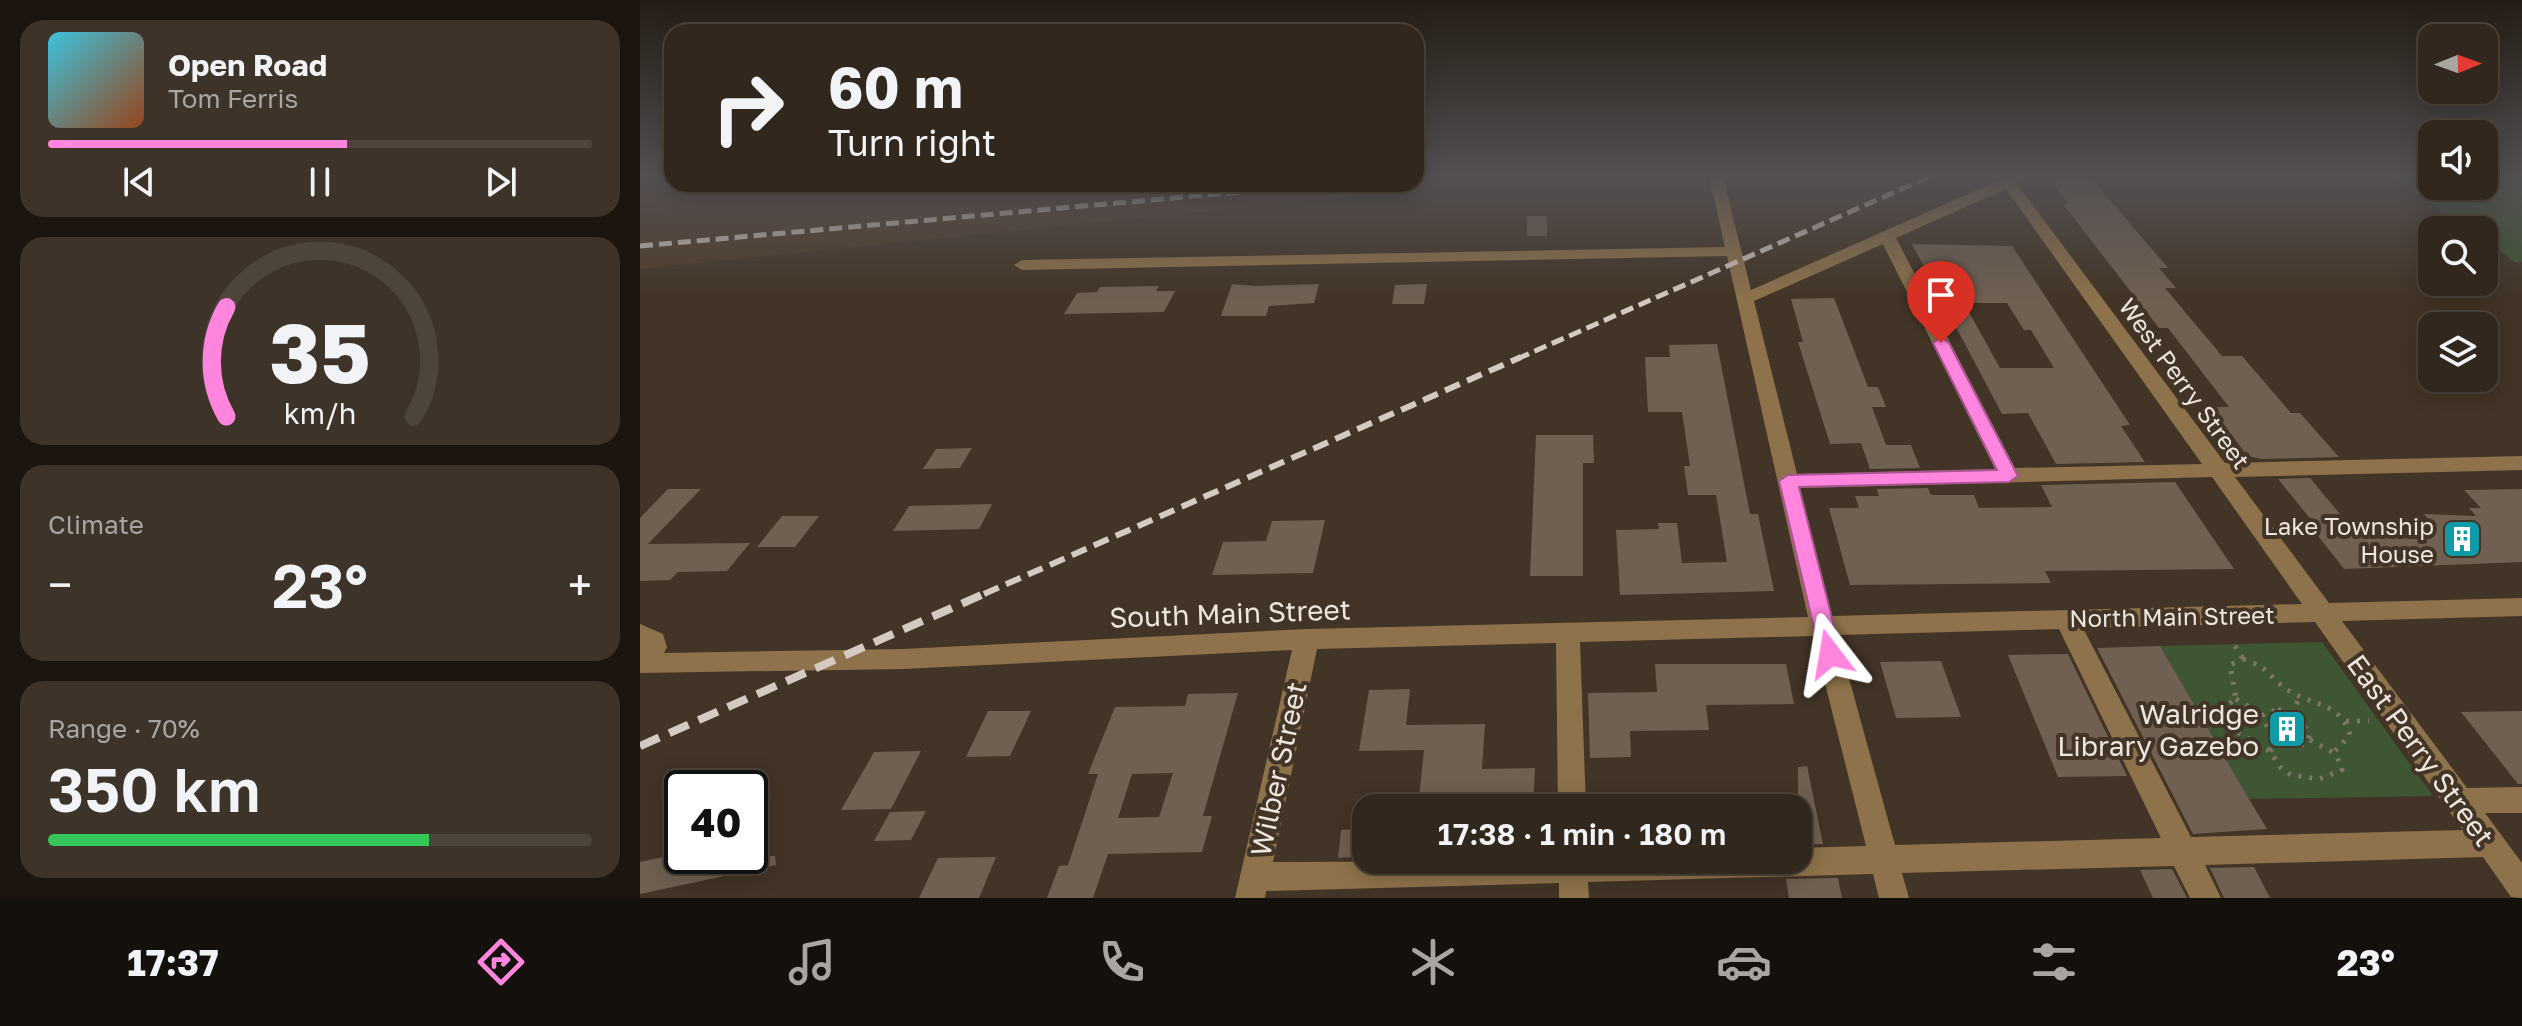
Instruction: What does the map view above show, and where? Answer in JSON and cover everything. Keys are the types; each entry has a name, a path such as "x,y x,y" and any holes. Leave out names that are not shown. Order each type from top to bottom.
{"street":[{"path":"1726,218 1822,625 1894,898"},
{"path":"1745,299 1928,218"},
{"name":"West Perry Street","path":"2040,218 2319,612"},
{"path":"1887,236 2009,476"},
{"path":"1022,265 1734,251"},
{"path":"1788,481 2522,463"},
{"name":"North Main Street","path":"1822,625 2522,607"},
{"name":"East Perry Street","path":"2319,612 2522,887"},
{"path":"2066,619 2206,898"},
{"name":"South Main Street","path":"642,663 903,659 1307,639 1822,625"},
{"path":"1568,632 1572,794"},
{"path":"640,634 654,641 655,647 642,663"},
{"name":"Wilber Street","path":"1252,888 1307,639"},
{"path":"2458,801 2522,800"},
{"path":"1812,861 2489,843"},
{"path":"1252,888 1439,874"},
{"path":"1573,874 1574,898"}],"path":[{"path":"2235,646 2243,659 2265,666 2280,685 2300,696 2315,698 2346,721 2350,735 2336,754"},
{"path":"2243,659 2230,665 2229,671 2238,691 2236,699 2224,707 2223,724 2270,751 2281,768 2291,775 2319,779 2342,770 2336,754 2310,740 2305,724 2292,714 2278,709 2263,715"},
{"path":"2292,714 2300,696"},
{"path":"2236,699 2263,715"},
{"path":"2263,715 2264,726 2280,740 2300,746 2310,740"},
{"path":"2346,721 2379,721"},
{"path":"2270,751 2280,740"}],"shaded area":[{"path":"640,218 1141,218 640,269"}],"green space":[{"path":"2498,218 2522,218 2522,262 2515,262 2498,250"},
{"path":"2322,642 2433,796 2249,799 2160,646"}],"building":[{"path":"1527,218 1547,218 1547,236 1527,236"},
{"path":"2074,218 2125,218 2168,268 2159,268 2176,288 2165,288 2222,356 2242,356 2291,413 2300,413 2339,457 2262,459 2247,456 2211,407 2229,407 2168,328 2159,328"},
{"path":"1912,244 2012,246 2130,425 2121,426 2145,462 2056,464 2028,413 2002,414","holes":["1964,303 2007,303 2024,330 2031,330 2054,368 2000,368"]},
{"path":"1232,284 1319,284 1314,303 1269,306 1266,316 1221,316"},
{"path":"1427,284 1424,304 1392,304 1395,285"},
{"path":"1159,286 1156,291 1175,291 1164,312 1064,314 1077,293 1097,292 1100,287"},
{"path":"1834,298 1868,387 1878,387 1886,407 1872,407 1886,445 1911,445 1920,468 1870,469 1861,443 1830,444 1798,342 1803,342 1791,299"},
{"path":"1717,344 1750,514 1758,514 1774,591 1620,595 1616,530 1659,529 1658,523 1677,523 1682,563 1727,562 1716,495 1688,495 1684,466 1690,466 1682,412 1648,412 1645,357 1670,357 1669,345"},
{"path":"1536,435 1593,435 1594,463 1583,463 1583,576 1530,576"},
{"path":"972,448 960,468 923,469 936,449"},
{"path":"2310,478 2350,526 2433,525 2424,514 2476,516 2469,508 2481,508 2464,490 2522,489 2522,562 2344,569 2315,532 2321,532 2278,479"},
{"path":"2175,482 2234,569 2045,571 2051,583 1850,585 1829,508 1859,508 1855,496 1879,496 1877,489 1928,488 1931,495 1974,495 1979,508 2052,507 2041,485"},
{"path":"668,489 701,489 648,544 750,543 727,571 678,572 670,580 640,581 640,518"},
{"path":"992,504 979,529 893,531 909,506"},
{"path":"782,516 819,516 795,547 757,547"},
{"path":"1325,520 1313,573 1212,575 1223,542 1266,541 1272,521"},
{"path":"2160,646 2267,829 2193,834 2097,648"},
{"path":"2068,654 2127,776 2058,777 2008,655"},
{"path":"1941,661 1961,717 1896,718 1880,662"},
{"path":"1655,664 1786,664 1794,704 1706,705 1709,730 1630,731 1631,757 1590,758 1588,693 1657,692"},
{"path":"1410,689 1406,725 1485,724 1482,769 1535,768 1534,794 1419,794 1424,750 1359,751 1369,690"},
{"path":"1238,693 1203,816 1212,816 1202,852 1108,854 1093,898 1047,898 1059,866 1068,865 1098,774 1088,774 1115,707 1185,706 1188,694","holes":["1173,773 1159,817 1118,818 1132,774"]},
{"path":"988,711 1031,711 1010,756 966,757"},
{"path":"2522,711 2522,784 2518,784 2461,712"},
{"path":"921,751 891,809 841,810 874,752"},
{"path":"1807,766 1823,844 1812,844 1812,794 1798,794 1798,767"},
{"path":"926,811 911,840 874,841 890,812"},
{"path":"1352,829 1352,857 1338,858 1341,830"},
{"path":"768,856 775,856 776,865 768,867"},
{"path":"664,857 664,874 734,874 640,894 640,862"},
{"path":"996,857 979,898 919,898 938,858"},
{"path":"2254,867 2270,898 2224,898 2210,868"},
{"path":"2172,869 2187,898 2153,898 2140,870"},
{"path":"1838,878 1842,898 1789,898 1786,879"}],"railway":[{"path":"640,246 952,218"},
{"path":"1517,359 1836,218"},
{"path":"984,594 1521,357"},
{"path":"640,746 988,592"}],"place":[{"name":"Lake Township House","path":"2462,539"},
{"name":"Walridge Library Gazebo","path":"2287,729"}],"route":[{"path":"1830,654 1788,481 2009,476 1941,343"}]}
